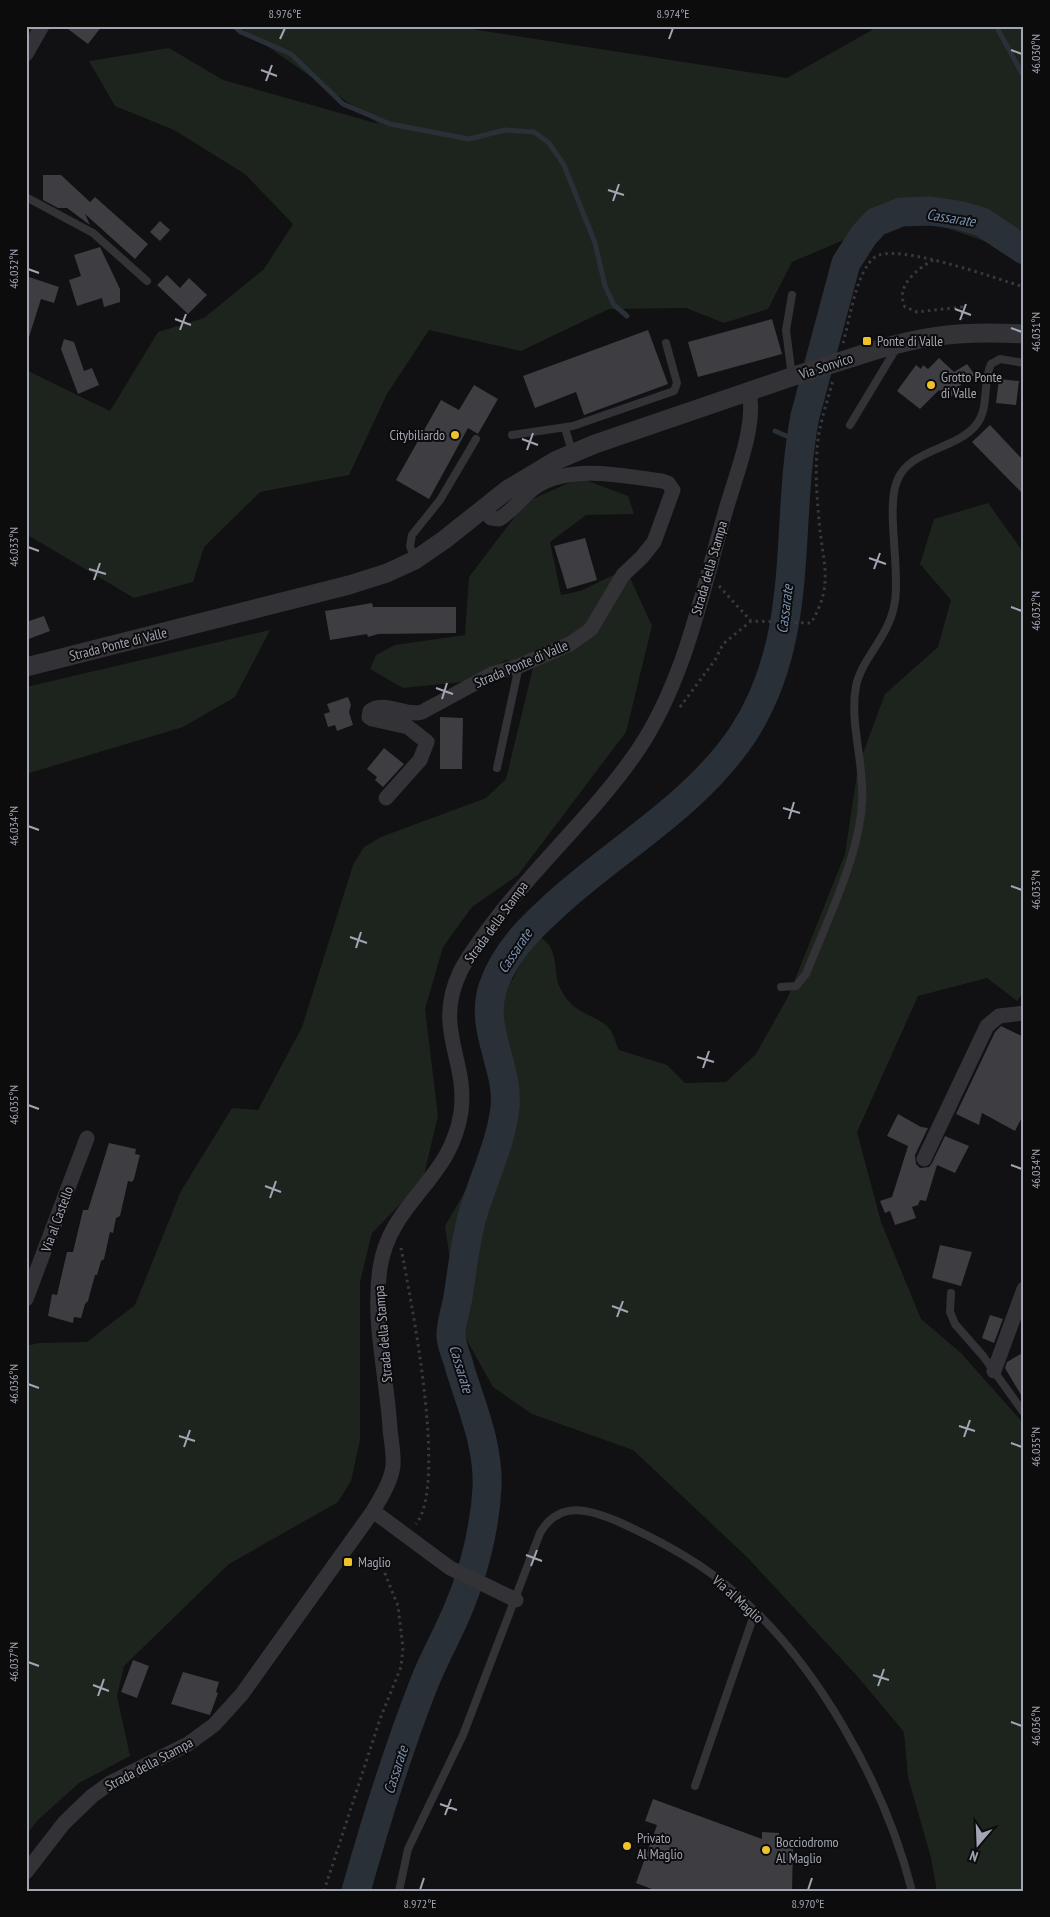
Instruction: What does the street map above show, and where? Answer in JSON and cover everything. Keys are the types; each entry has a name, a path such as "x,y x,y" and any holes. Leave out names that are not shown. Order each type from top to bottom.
{"street":[{"path":"26,54 42,26"},
{"name":"Via Sonvico","path":"749,393 794,376 900,342 963,332 1024,334"},
{"name":"Strada Ponte di Valle","path":"26,667 349,585 387,573 415,560 528,475 572,453 749,393"},
{"name":"Strada della Stampa","path":"26,1872 64,1822 92,1796 110,1783 188,1744 214,1725 242,1694 373,1511 385,1490 393,1466 388,1392 378,1306 380,1270 383,1253 393,1227 439,1169 448,1155 457,1133 462,1092 448,1018 456,983 467,960 486,932 533,872 624,768 654,722 677,673 741,457 752,404 749,393"},
{"name":"Strada Ponte di Valle","path":"386,798 420,760 427,742 408,727 372,720 369,717 370,711 377,708 411,713 422,712 492,674 519,666 570,644 591,629 623,575 642,557 654,542 673,490 668,483 662,481 605,474 577,474 557,477 538,485 499,519 491,518 483,509"},
{"path":"924,1160 987,1026 999,1016 1024,1014"},
{"name":"Via al Castello","path":"26,1299 87,1138"},
{"path":"994,1371 1024,1290"},
{"path":"373,1511 450,1568 516,1600"}],"lane":[{"path":"26,197 93,233 147,281"},
{"path":"792,294 786,330 794,376"},
{"path":"850,425 900,342"},
{"path":"512,435 565,428 674,391 677,383 666,344"},
{"path":"781,987 796,986 806,974 847,869 860,826 863,787 855,698 862,672 884,635 894,612 897,572 893,499 896,481 907,466 957,440 975,426 983,411 991,364 1000,359 1024,363"},
{"path":"565,428 572,453"},
{"path":"415,560 410,546 412,535 440,500 476,439"},
{"path":"496,768 519,666"},
{"path":"951,1293 950,1312 955,1324 994,1371 1024,1413"},
{"name":"Via al Maglio","path":"399,1891 408,1849 463,1735 540,1533 545,1524 556,1515 571,1510 591,1511 652,1537 698,1564 732,1590 755,1612 809,1673 834,1711 888,1818 903,1855 912,1891"},
{"path":"695,1786 755,1612"}],"path":[{"path":"869,263 875,257 890,252 934,260 1024,287"},
{"path":"934,260 919,268 908,280 903,302 909,311 917,312 962,307 963,332"},
{"path":"677,712 715,660 723,644 751,621 811,623 819,610 824,592 826,570 818,519 816,449 820,430"},
{"path":"717,584 751,621"},
{"path":"401,1246 422,1362 428,1489 425,1506 419,1521 406,1537"},
{"path":"324,1891 380,1718 401,1667 404,1648 398,1606 384,1571"}],"shaded area":[{"path":"238,26 452,26 787,78 879,26 1024,26 1024,255 938,225 877,226 792,262 768,309 724,323 686,308 609,309 521,351 429,330 387,394 349,475 260,492 204,547 193,582 134,598 26,534 26,370 110,411 158,332 204,318 264,269 293,224 245,174 174,130 115,106 89,61 169,48 223,80 379,124"},
{"path":"580,478 628,496 634,514 586,515 550,542 561,595 580,591 626,569 652,626 626,732 518,875 472,907 443,947 425,1009 438,1116 423,1181 372,1233 360,1282 360,1440 351,1481 338,1502 229,1564 124,1666 117,1696 130,1756 79,1783 38,1820 26,1835 26,1346 39,1343 87,1342 135,1305 181,1191 232,1108 258,1110 302,1027 353,865 364,847 381,837 486,798 506,779 533,668 506,660 471,681 403,688 370,669 376,655 395,645 465,635 469,577 526,502"},
{"path":"988,503 1024,553 1024,991 1017,1001 987,978 918,996 857,1132 881,1222 921,1319 961,1353 1024,1424 1024,1891 937,1891 931,1858 908,1777 904,1732 858,1677 747,1557 633,1450 532,1414 493,1387 460,1328 445,1226 475,1174 500,1112 491,1021 536,934 550,947 559,986 564,995 579,1010 609,1028 619,1050 667,1065 685,1083 726,1082 756,1054 788,997 845,854 858,767 885,694 938,647 951,600 920,564 934,519"},
{"path":"270,630 235,697 183,727 26,774 26,687"}],"building":[{"path":"64,26 102,26 88,44"},
{"path":"43,175 61,175 90,202 95,197 148,244 135,259 85,214 90,225 67,208 58,208 43,200"},
{"path":"160,221 170,230 160,241 150,232"},
{"path":"100,247 120,289 120,302 104,307 102,298 77,306 69,280 81,276 74,255"},
{"path":"167,275 180,288 189,278 207,295 188,314 157,285"},
{"path":"26,276 59,287 54,303 41,299 29,337 26,336"},
{"path":"772,319 782,354 698,377 688,342"},
{"path":"648,330 668,384 584,415 576,392 535,408 523,376"},
{"path":"64,339 74,342 84,371 92,368 99,385 78,394 61,349"},
{"name":"Grotto Ponte di Valle","path":"939,358 954,372 967,364 975,375 964,381 950,398 939,390 920,409 897,391 916,365 921,369 923,365 928,369"},
{"path":"999,379 1019,381 1016,405 996,403"},
{"path":"474,385 498,399 478,434 468,428 429,499 396,480 441,400 459,410"},
{"path":"990,425 1024,461 1024,495 972,442"},
{"path":"585,538 597,580 567,589 554,546"},
{"path":"372,603 373,607 456,607 456,633 378,634 368,637 367,634 330,640 325,611"},
{"path":"44,616 50,631 26,640 26,622"},
{"path":"348,697 351,705 349,712 353,725 337,731 335,725 328,727 324,714 330,712 327,704"},
{"path":"440,717 463,718 462,769 440,769"},
{"path":"384,748 404,764 383,787 375,780 377,777 367,769"},
{"path":"1001,1026 1024,1037 1024,1113 1015,1131 982,1113 979,1125 956,1114 995,1032"},
{"path":"898,1114 921,1127 928,1128 915,1155 916,1164 920,1168 929,1167 945,1136 969,1146 955,1173 937,1165 926,1201 920,1200 918,1205 912,1207 916,1218 895,1225 890,1211 885,1213 880,1201 892,1197 908,1146 887,1136"},
{"path":"109,1143 136,1149 135,1154 140,1155 134,1179 132,1182 128,1181 120,1216 116,1218 113,1233 110,1232 104,1259 101,1261 97,1275 95,1275 88,1301 85,1304 81,1318 74,1317 73,1323 48,1316 52,1294 57,1295 67,1252 73,1252 83,1210 88,1210"},
{"path":"940,1245 972,1252 961,1286 932,1278"},
{"path":"990,1315 1003,1319 994,1343 982,1338"},
{"path":"1024,1352 1024,1400 1005,1368 1007,1362"},
{"path":"133,1660 149,1666 137,1698 121,1692"},
{"path":"183,1672 219,1682 216,1692 218,1693 210,1715 171,1704"},
{"path":"653,1799 762,1839 762,1832 779,1833 779,1846 793,1846 792,1891 657,1891 636,1883 657,1825 645,1821"}],"waterway":[{"path":"234,26 241,32 291,54 343,104 390,124 469,139 505,130 534,132 549,143 564,165 595,243 605,286 614,305 627,316"},
{"path":"996,26 1024,77"},
{"name":"Cassarate","path":"356,1891 406,1733 425,1681 455,1616 469,1579 478,1549 484,1518 487,1488 485,1457 479,1427 453,1345 451,1332 470,1227 476,1203 500,1135 505,1107 503,1077 490,1018 493,987 513,949 542,918 586,879 659,822 704,781 743,734 763,697 777,658 785,619 790,579 795,497 805,416 846,263 864,235 876,222 901,212 930,211 958,215 982,222 1024,250"},
{"path":"775,431 800,442"}],"place":[{"name":"Ponte di Valle","path":"867,341"},
{"name":"Grotto Ponte di Valle","path":"931,385"},
{"name":"Citybiliardo","path":"455,435"},
{"name":"Maglio","path":"348,1562"},
{"name":"Privato Al Maglio","path":"627,1846"},
{"name":"Bocciodromo Al Maglio","path":"766,1850"}]}
